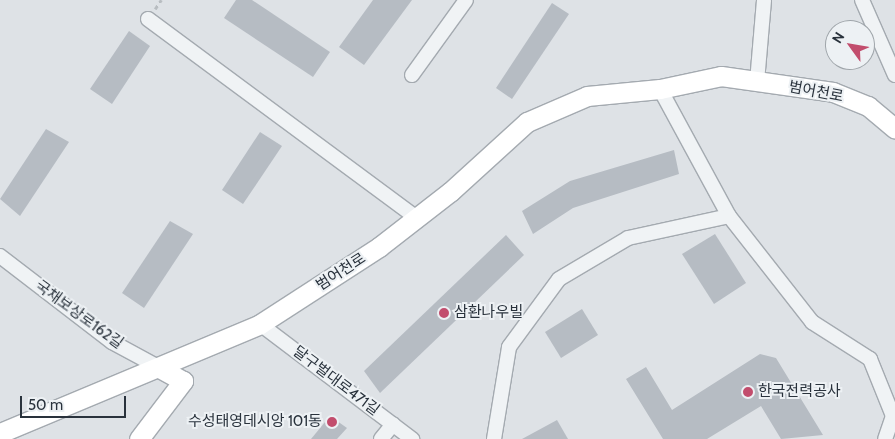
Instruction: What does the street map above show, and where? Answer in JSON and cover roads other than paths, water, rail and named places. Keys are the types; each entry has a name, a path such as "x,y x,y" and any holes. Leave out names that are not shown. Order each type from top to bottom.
{"street":[{"path":"412,75 466,0"},
{"path":"757,82 764,0"},
{"path":"862,0 895,75"},
{"path":"148,19 416,218"},
{"name":"범어천로","path":"0,433 160,368 260,324 416,218 528,122 587,96 660,89 721,76 833,92 868,106 895,129"},
{"path":"660,89 729,216 812,322 870,360 893,416 885,439"},
{"path":"494,439 509,347 559,279 628,238 729,216"},
{"name":"국채보상로162길","path":"0,256 112,342 160,368"},
{"name":"달구벌대로471길","path":"260,324 412,439"},
{"path":"139,439 183,381 160,368"},
{"path":"381,439 393,424"}],"place":[{"name":"삼환나우빌","path":"444,313"},
{"name":"한국전력공사","path":"748,392"},
{"name":"수성태영데시앙 101동","path":"332,422"}]}
